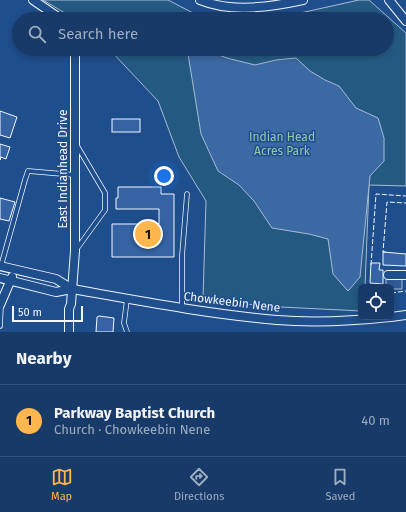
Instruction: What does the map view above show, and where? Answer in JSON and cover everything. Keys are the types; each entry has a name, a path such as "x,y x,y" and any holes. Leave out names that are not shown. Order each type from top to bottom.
{"street":[{"path":"33,0 51,12"},
{"path":"200,0 211,4 239,8 263,7 303,0"},
{"path":"389,0 406,21"},
{"name":"East Indianhead Drive","path":"69,332 69,309 75,251 76,56"},
{"name":"Chowkeebin Nene","path":"0,268 56,280 72,289"},
{"path":"0,305 14,270"},
{"path":"388,275 406,275"},
{"name":"Chowkeebin Nene","path":"0,278 56,292 72,289 243,317 278,320 358,320"},
{"name":"Chowkeebin Nene","path":"394,316 406,315"}],"lane":[{"path":"75,142 105,193 105,210 75,251"},
{"path":"0,268 28,171 75,175"},
{"path":"182,308 182,256 187,194"},
{"path":"127,298 124,323 127,332"},
{"path":"0,305 0,326"}],"green space":[{"path":"43,0 168,0 191,12 63,12"},
{"name":"Indian Head Acres Park","path":"359,0 369,0 382,12 305,12"},
{"name":"Indian Head Acres Park","path":"394,22 406,33 406,186 369,185 365,284 358,284 358,311 261,306 203,298 206,201 179,157 158,101 116,56 394,56"}],"shaded area":[{"path":"188,56 222,56 255,65 276,60 296,58 310,71 339,86 356,108 378,118 384,138 384,161 370,176 360,277 348,291 333,274 328,239 309,234 272,228 254,201 239,185 218,171 201,134"},
{"path":"386,275 402,275 402,289 394,289 394,284 386,284"}],"building":[{"path":"0,111 17,117 10,138 0,135"},
{"path":"112,119 140,119 140,132 112,132"},
{"path":"0,144 10,147 6,159 1,157 0,160"},
{"path":"118,187 161,187 161,194 174,194 174,257 112,257 112,224 159,224 159,209 116,209"},
{"path":"0,198 15,202 9,221 0,219"},
{"path":"383,252 406,254 406,266 383,265"},
{"path":"371,263 380,263 379,270 383,270 383,284 370,283"},
{"path":"97,317 114,318 113,332 96,332"}],"fence":[{"path":"371,265 376,194 406,196"},
{"path":"386,252 383,252 387,202 406,203"},
{"path":"394,293 406,291"}],"place":[{"name":"Parkway Baptist Church","path":"148,234"}]}
